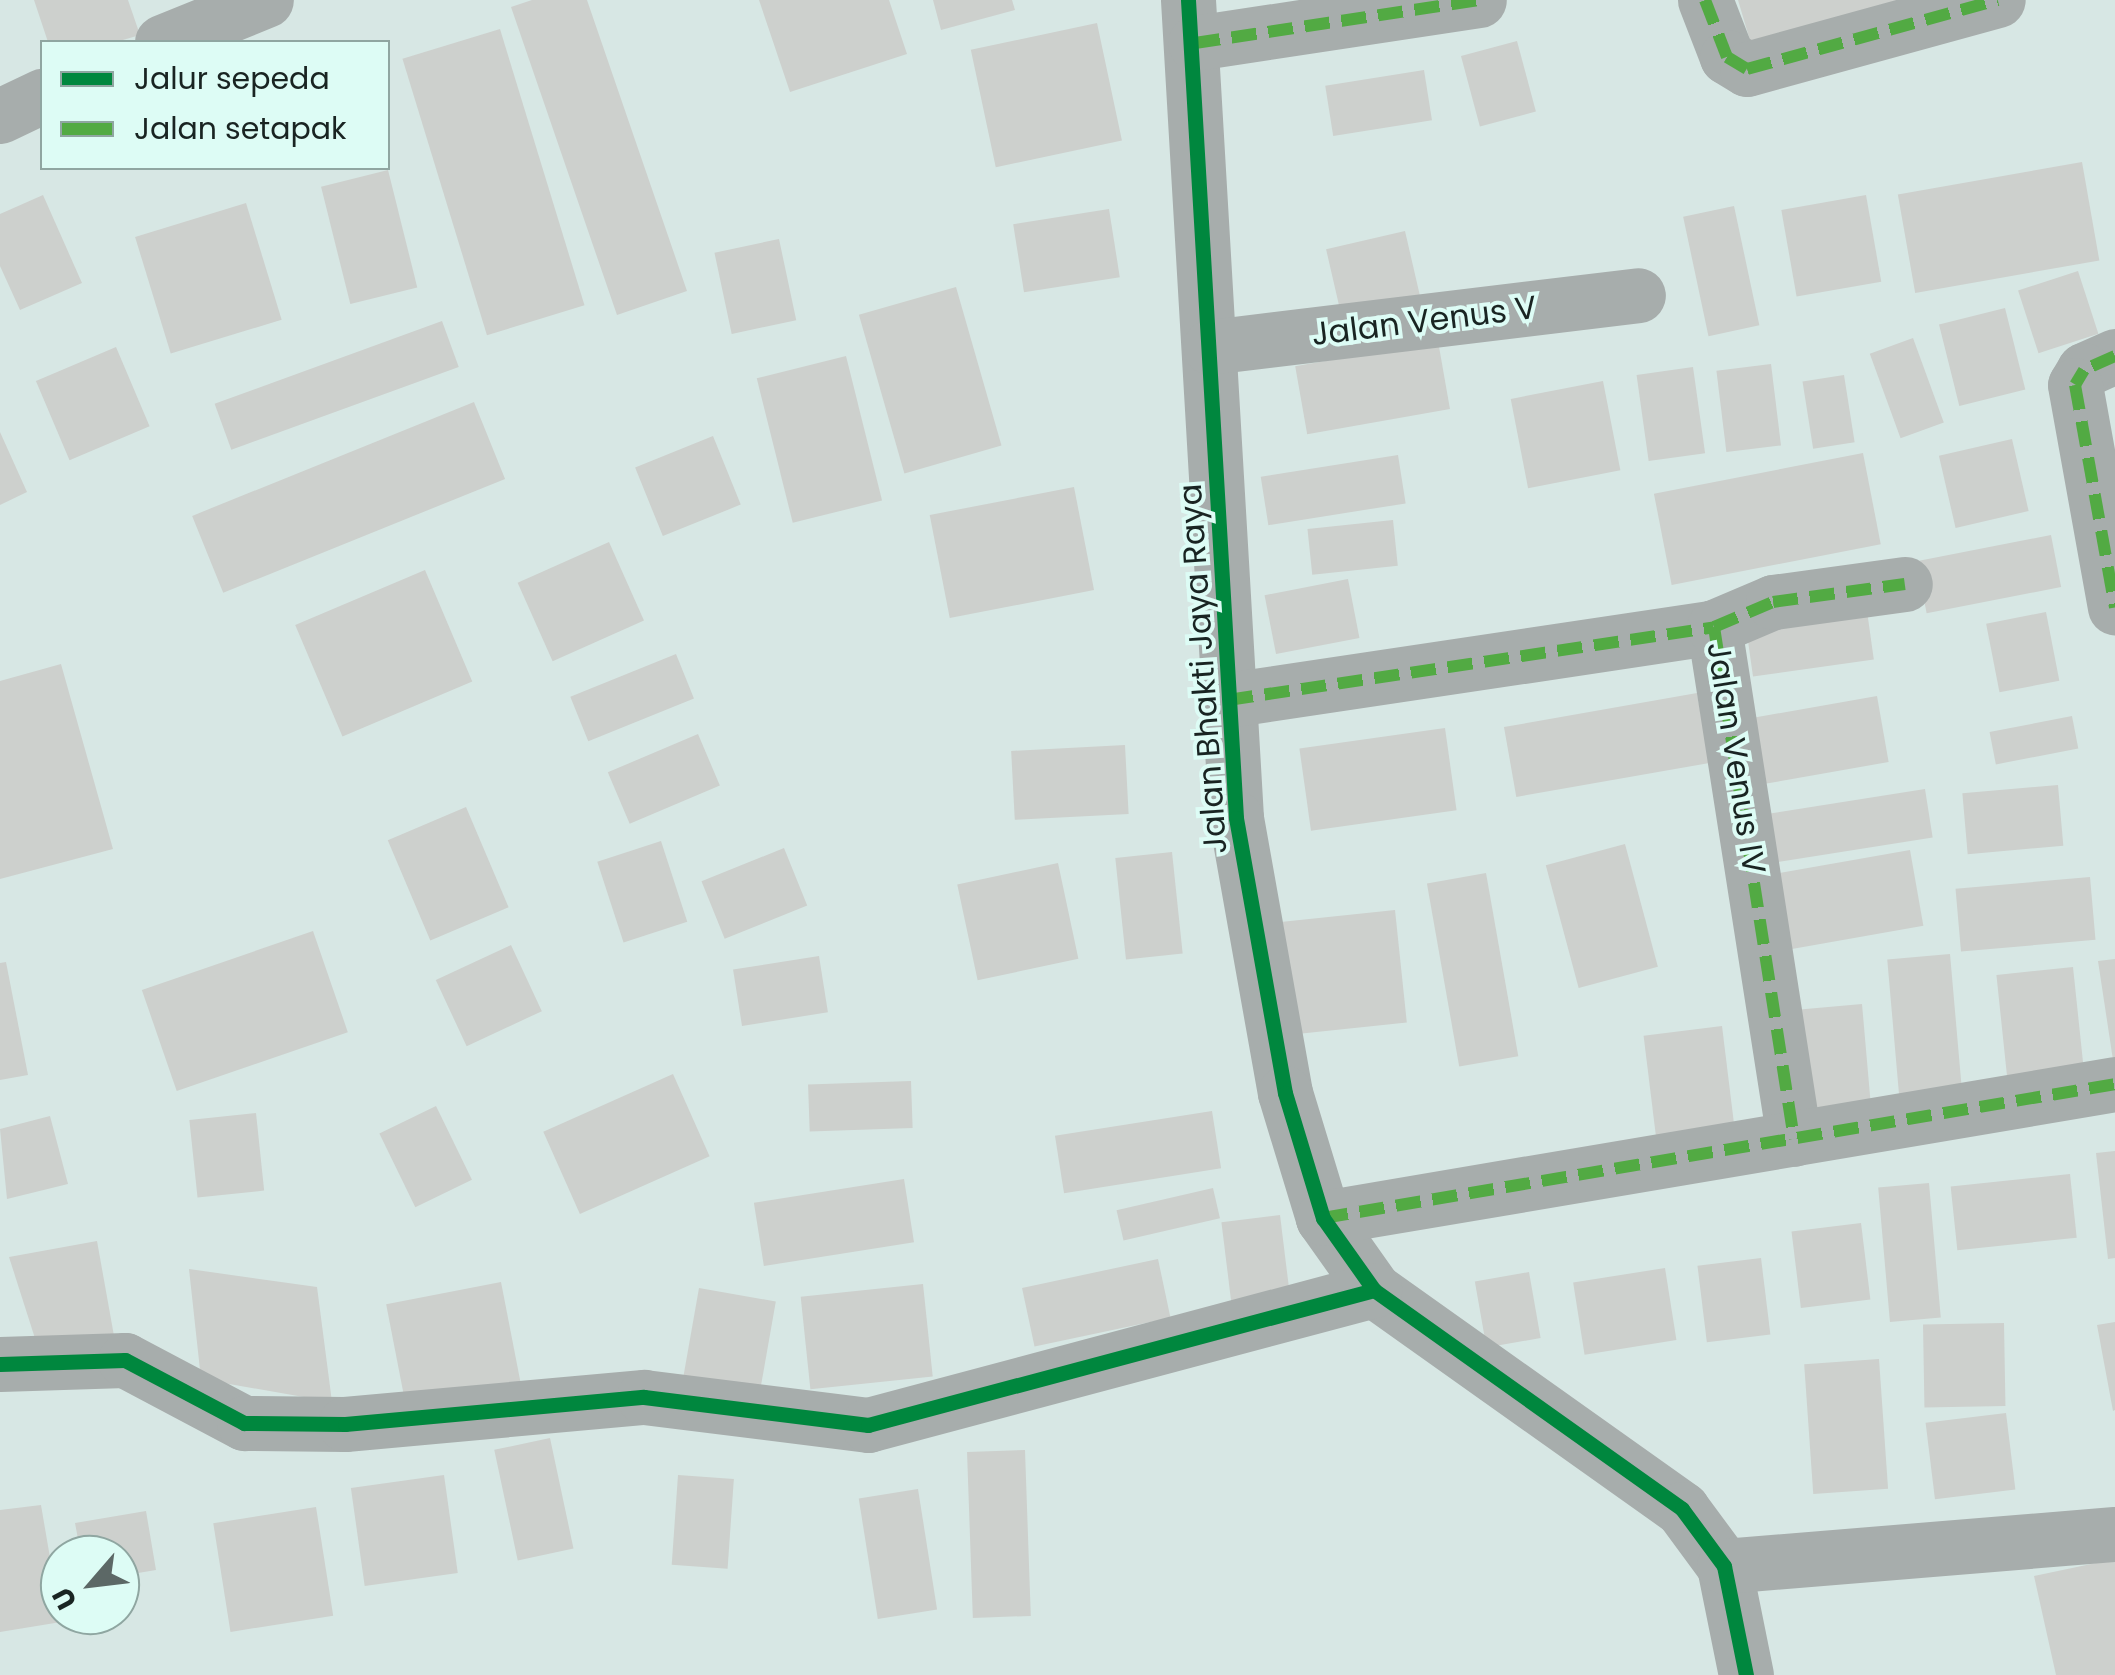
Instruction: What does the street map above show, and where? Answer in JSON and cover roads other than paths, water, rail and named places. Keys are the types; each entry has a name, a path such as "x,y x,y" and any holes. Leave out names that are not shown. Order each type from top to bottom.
{"street":[{"path":"167,40 266,0"},
{"path":"1192,22 1479,0"},
{"path":"1705,0 1727,57 1746,69 1998,0"},
{"name":"Jalan Bhakti Jaya Raya","path":"1192,22 1236,818 1284,1093 1323,1218 1374,1290 1682,1509 1724,1566 1746,1675"},
{"path":"0,116 40,97"},
{"name":"Jalan Venus V","path":"1210,348 1638,295"},
{"path":"2115,356 2084,370 2075,384 2106,507 2115,607"},
{"path":"1714,627 1773,602 1904,584"},
{"name":"Jalan Venus IV","path":"1228,700 1714,627 1794,1138"},
{"path":"1323,1218 2115,1084"},
{"path":"0,1364 124,1360 244,1423 345,1424 644,1397 868,1425 1374,1290"},
{"path":"1724,1566 2115,1534"}]}
